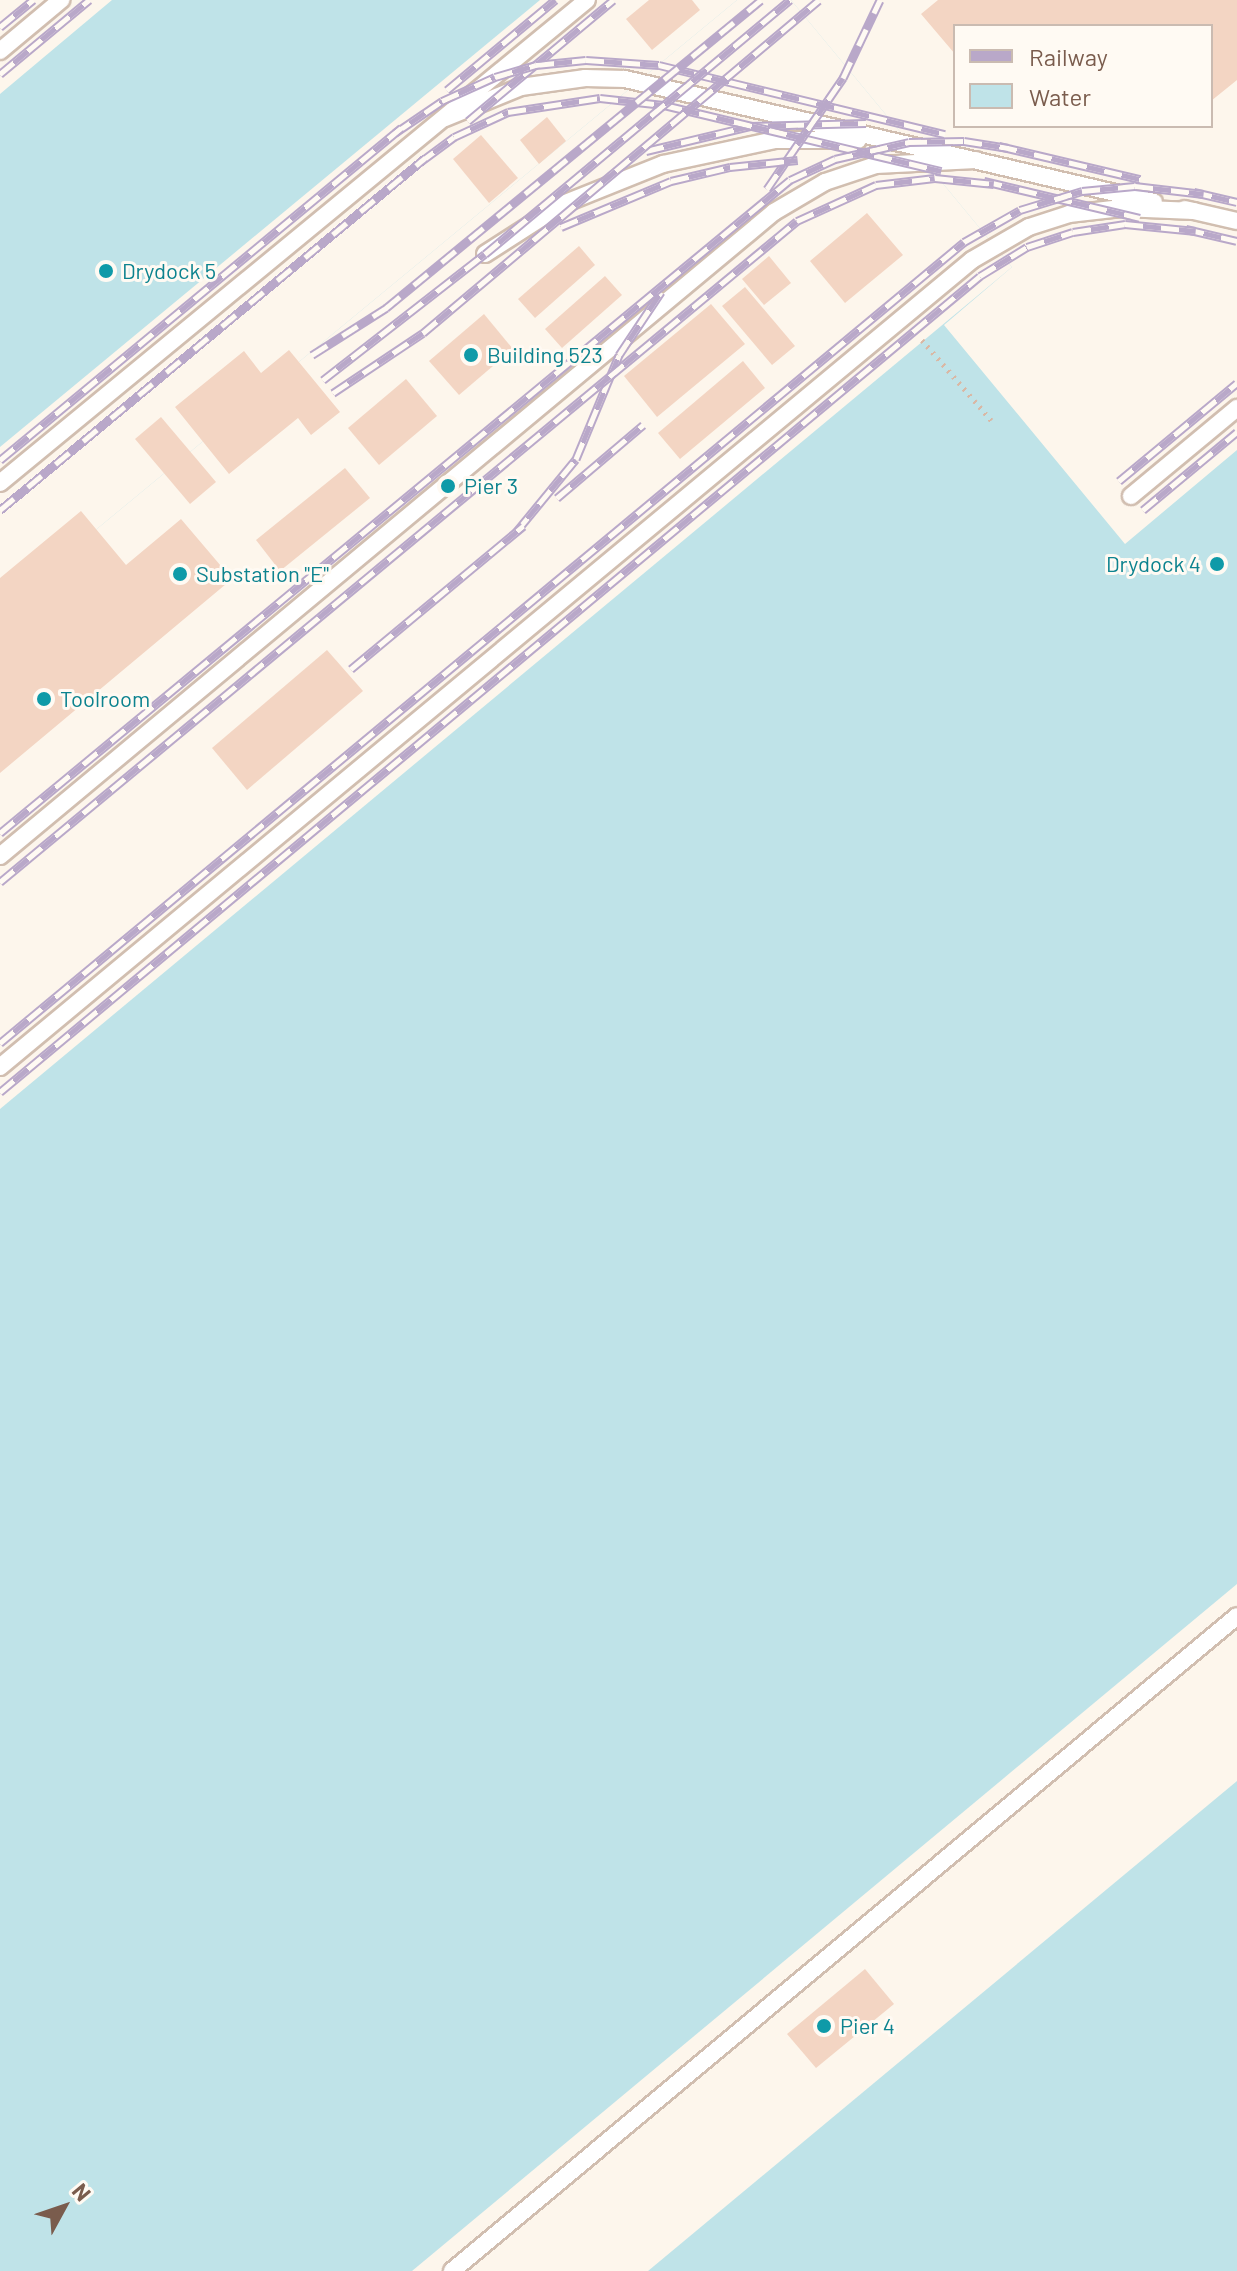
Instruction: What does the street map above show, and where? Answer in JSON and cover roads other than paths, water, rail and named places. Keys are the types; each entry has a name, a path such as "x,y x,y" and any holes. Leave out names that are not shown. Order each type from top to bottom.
{"lane":[{"path":"0,51 61,0"},
{"path":"0,483 587,0"},
{"path":"445,118 521,87 606,77 660,84 1237,221"},
{"path":"485,254 563,204 691,156 775,140 816,139 931,149"},
{"path":"0,856 774,212 825,182 865,168 898,161 976,160"},
{"path":"0,1067 972,260 1029,227 1069,214 1122,208 1194,211"},
{"path":"1131,496 1237,408"},
{"path":"452,2271 1237,1616"}],"water":[{"name":"Drydock 5","path":"112,0 540,0 0,447 0,94"},
{"path":"737,0 791,0 1012,267 944,325 1125,544 1237,450 1237,2271 0,2271 0,609"}],"railway":[{"path":"0,27 33,0"},
{"path":"0,74 89,0"},
{"path":"447,90 555,0"},
{"path":"468,121 613,0"},
{"path":"312,355 386,308 761,0"},
{"path":"323,380 485,254 790,0"},
{"path":"333,393 423,333 819,0"},
{"path":"767,189 843,78 880,0"},
{"path":"395,133 442,101 495,77 536,65 586,60 659,65 945,134"},
{"path":"419,163 454,137 508,112 600,98 664,105 941,171"},
{"path":"646,151 750,126 866,123"},
{"path":"0,460 401,128"},
{"path":"0,833 790,180 835,159 909,142 964,141 1008,148"},
{"path":"999,146 1140,179"},
{"path":"0,510 425,158"},
{"path":"561,227 671,181 730,167 798,160"},
{"path":"0,882 797,221 876,185 935,178 994,184"},
{"path":"984,181 1140,218"},
{"path":"0,1043 964,242 1020,210 1082,191 1135,186 1204,194"},
{"path":"1194,192 1237,202"},
{"path":"0,1092 980,276 1027,247 1073,232 1125,224 1196,231"},
{"path":"1186,229 1237,241"},
{"path":"516,532 576,459 619,355 661,292"},
{"path":"1119,481 1237,383"},
{"path":"557,498 643,425"},
{"path":"1143,510 1237,432"},
{"path":"351,669 523,526"}],"place":[{"name":"Drydock 5","path":"106,271"},
{"name":"Building 523","path":"471,355"},
{"name":"Pier 3","path":"448,486"},
{"name":"Drydock 4","path":"1217,564"},
{"name":"Substation \"E\"","path":"180,574"},
{"name":"Toolroom","path":"44,699"},
{"name":"Pier 4","path":"824,2026"}]}
